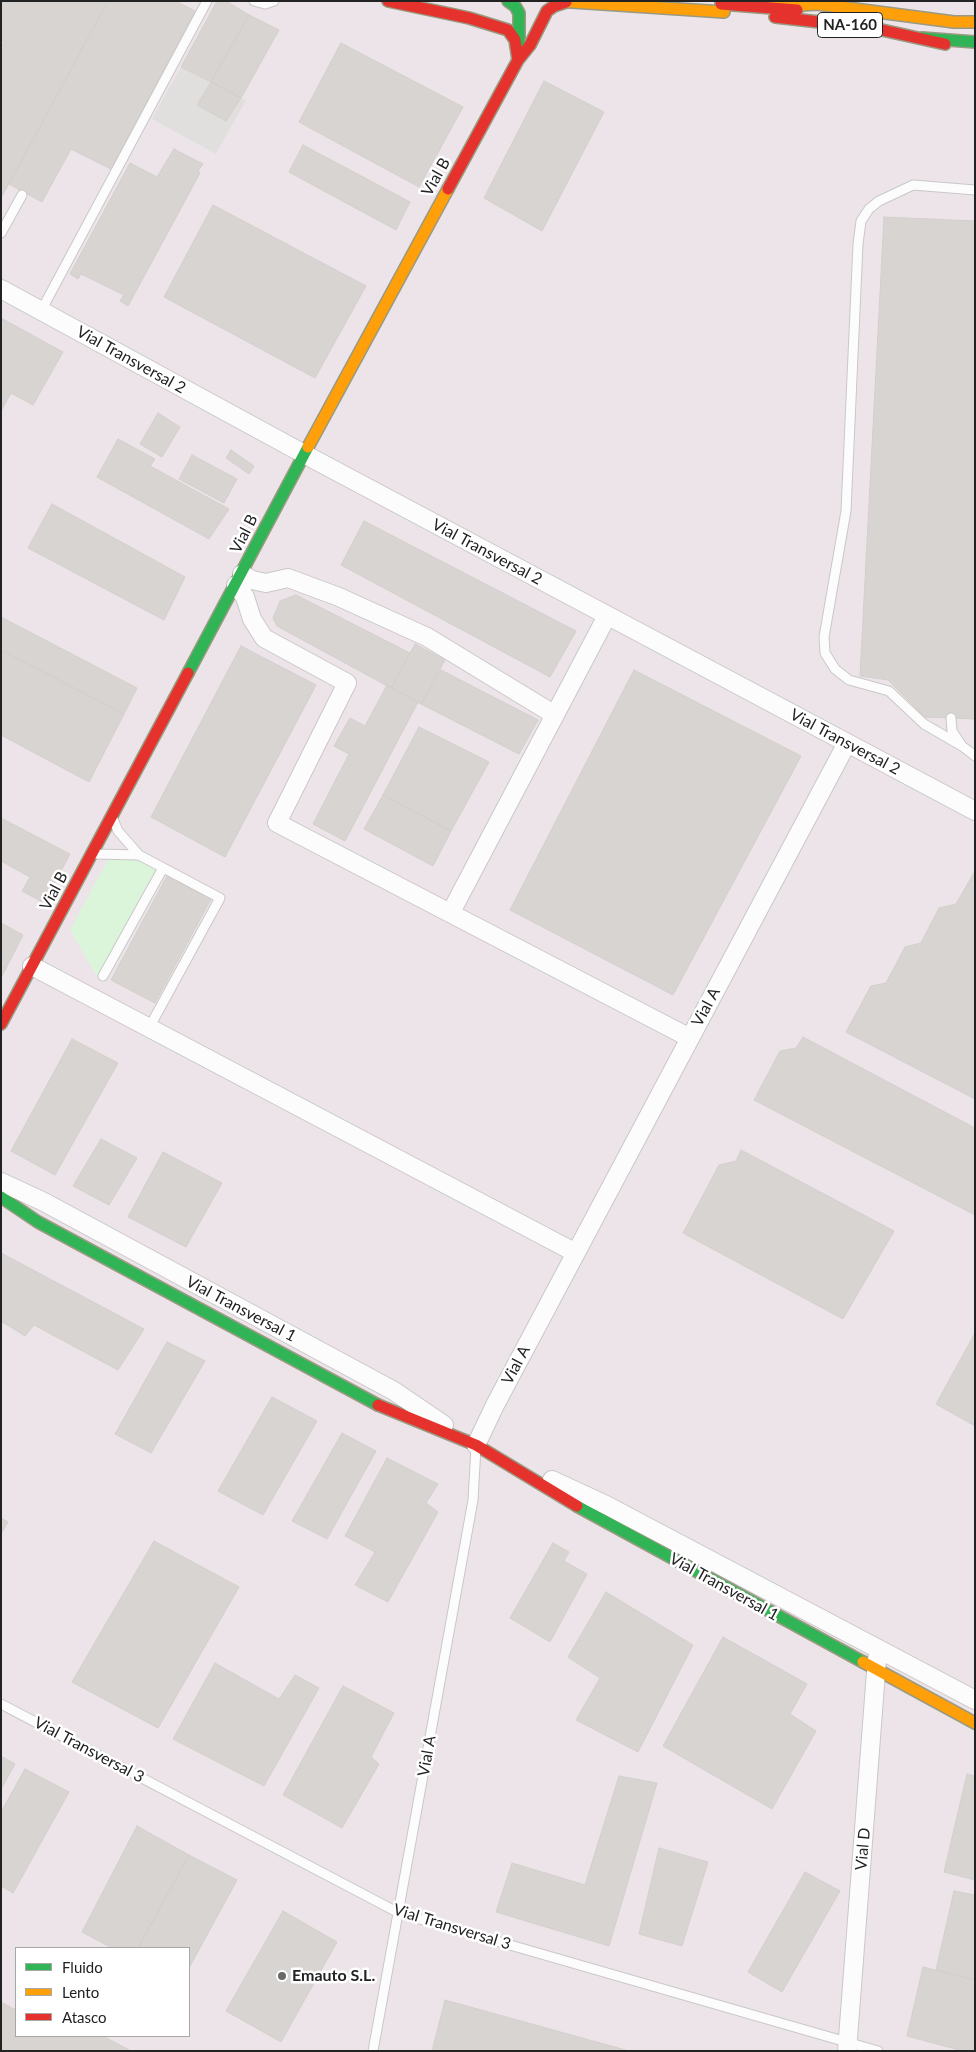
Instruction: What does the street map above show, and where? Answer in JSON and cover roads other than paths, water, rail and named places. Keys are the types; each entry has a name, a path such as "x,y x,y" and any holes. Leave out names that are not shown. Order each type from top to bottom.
{"main road":[{"path":"388,1 461,16 508,30 515,40 518,60"},
{"path":"508,1 516,6 520,13 518,60"},
{"path":"557,1 722,8"},
{"path":"692,1 722,8"},
{"name":"Vial B","path":"1,1024 304,454 518,60 530,45 547,12 554,6 566,2"},
{"path":"773,7 817,4 954,22 975,22"},
{"name":"NA-160","path":"722,8 773,7 975,33"},
{"name":"NA-160","path":"722,8 873,28 975,52"},
{"path":"922,38 975,42"},
{"name":"Vial Transversal 1","path":"1,1197 38,1222 386,1409 476,1445 584,1510 975,1723"}],"street":[{"name":"Vial Transversal 2","path":"1,289 304,454 975,811"},
{"path":"555,715 427,638 348,601 288,578 266,583 239,579 252,618 264,638 347,683 277,823 690,1038"},
{"path":"451,912 607,616"},
{"name":"Vial A","path":"476,1445 495,1405 847,743"},
{"path":"32,966 576,1253"},
{"name":"Vial Transversal 1","path":"1,1182 44,1202 394,1391 476,1445 606,1505 975,1700"},
{"name":"Vial D","path":"848,2047 877,1648"}],"lane":[{"path":"41,311 207,1"},
{"path":"254,1 265,4 274,1"},
{"path":"975,190 913,185 879,201 869,209 861,221 858,244 846,512 824,637 825,653 836,670 849,680 889,691 924,724 962,746 975,756"},
{"path":"1,233 22,195"},
{"path":"951,718 952,731 962,746"},
{"path":"112,817 118,831 139,855 220,898 149,1028"},
{"path":"92,854 139,855"},
{"path":"103,976 163,868"},
{"name":"Vial A","path":"373,2051 473,1500 476,1445"},
{"name":"Vial Transversal 3","path":"1,1704 399,1913 848,2047 878,2051"}],"place":[{"name":"Emauto S.L.","path":"282,1976"}]}
